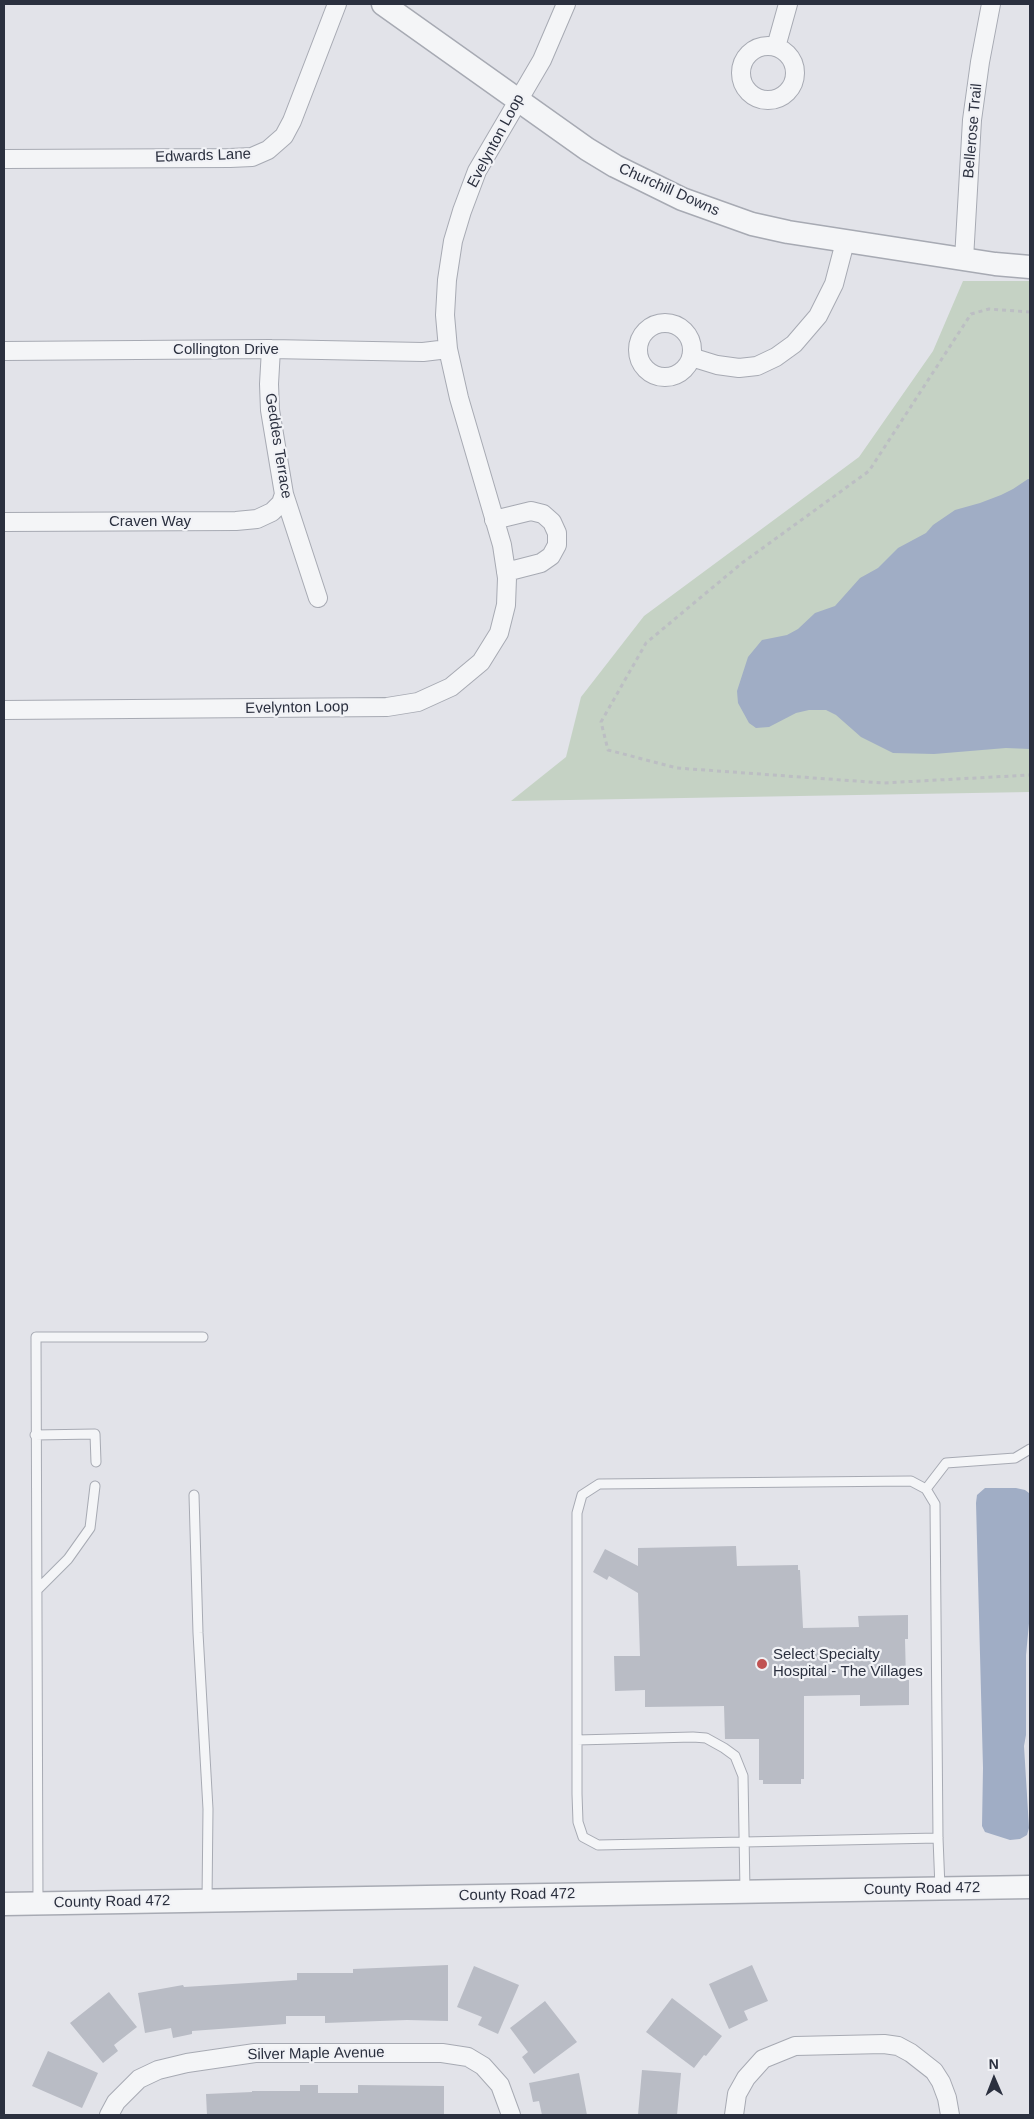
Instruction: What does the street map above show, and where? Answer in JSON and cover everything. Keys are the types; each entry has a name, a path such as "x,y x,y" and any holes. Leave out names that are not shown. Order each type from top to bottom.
{"street":[{"name":"Edwards Lane","path":"4,159 230,158 252,157 268,150 284,136 292,121 337,4"},
{"name":"Churchill Downs","path":"383,4 517,100 615,166 682,199 752,224 845,242 1030,267"},
{"name":"Evelynton Loop","path":"4,710 387,707 418,702 451,687 480,662 499,633 506,605 506,572 502,545 459,398 448,349 447,280 453,241 477,172 517,100 542,60 566,4"},
{"path":"776,46 788,4"},
{"name":"Bellerose Trail","path":"964,259 972,120 980,62 992,4"},
{"path":"691,357 717,365 739,368 757,366 776,357 794,344 818,316 834,284 845,242"},
{"name":"Collington Drive","path":"4,352 271,349 423,352 448,349"},
{"name":"Geddes Terrace","path":"271,349 270,410 284,494 318,598"},
{"name":"Craven Way","path":"4,522 236,522 257,519 272,512 281,503 284,494"},
{"path":"494,520 531,511 542,514 552,522 557,533 557,545 551,556 541,563 506,572"},
{"name":"County Road 472","path":"4,1904 1030,1887"},
{"path":"734,2115 737,2094 746,2078 763,2060 795,2046 884,2044 898,2046 934,2071 941,2082 947,2098 950,2115"},
{"name":"Silver Maple Avenue","path":"109,2115 116,2102 130,2087 139,2079 158,2070 220,2057 256,2054 355,2053 442,2053 468,2057 483,2066 494,2077 505,2095 511,2115"}],"lane":[{"path":"38,1903 36,1338 204,1337"},
{"path":"35,1435 95,1434 96,1462"},
{"path":"926,1489 946,1463 1015,1458 1030,1449"},
{"path":"938,1838 598,1845 583,1837 578,1822 577,1740 577,1512 582,1495 599,1484 911,1480 926,1489 935,1504 940,1888"},
{"path":"37,1590 68,1559 90,1528 95,1486"},
{"path":"194,1495 198,1633 208,1810 206,1900"},
{"path":"577,1740 706,1738 735,1756 743,1776 745,1892"}],"path":[{"path":"1030,312 988,309 971,314 869,471 742,563 646,643 601,722 608,750 677,768 883,783 1030,775"}],"green space":[{"path":"963,281 1030,281 1030,792 511,801 566,757 581,697 644,616 859,457 933,351"}],"water":[{"path":"1030,479 1030,749 1006,748 934,754 893,753 861,737 836,715 826,710 809,710 796,713 769,727 756,728 749,723 738,703 737,691 748,657 762,640 787,635 798,629 815,613 835,606 860,578 878,568 898,548 926,533 933,525 955,510 1001,495"},
{"path":"985,1488 1016,1488 1029,1493 1030,1613 1026,1655 1026,1735 1024,1746 1029,1828 1027,1835 1020,1839 1010,1840 985,1832 982,1826 983,1768 976,1503 977,1495"}],"building":[{"path":"736,1546 737,1566 798,1565 798,1570 800,1570 803,1628 859,1627 858,1616 908,1615 908,1639 905,1639 906,1680 909,1680 909,1705 860,1706 860,1695 804,1696 804,1779 801,1779 801,1784 763,1784 763,1780 759,1780 759,1739 725,1739 724,1706 645,1707 645,1690 615,1691 614,1656 640,1656 638,1593 609,1576 607,1580 593,1572 605,1549 638,1566 638,1548"},
{"path":"448,1965 448,2021 407,2020 325,2023 325,2016 286,2016 286,2024 192,2031 192,2034 173,2038 171,2028 145,2033 138,1993 183,1985 184,1987 297,1980 297,1973 353,1973 353,1969"},
{"path":"752,1965 768,2001 744,2011 748,2020 729,2029 709,1984"},
{"path":"474,1966 519,1985 498,2034 478,2025 482,2017 457,2007"},
{"path":"109,1992 137,2027 114,2045 118,2051 103,2063 70,2023"},
{"path":"672,1998 722,2036 694,2068 646,2032"},
{"path":"545,2001 577,2042 534,2074 522,2057 528,2052 510,2028"},
{"path":"48,2051 98,2073 82,2108 32,2086"},
{"path":"642,2070 681,2073 677,2115 638,2115"},
{"path":"579,2073 587,2115 542,2115 539,2101 533,2102 529,2083"},
{"path":"300,2085 318,2085 318,2093 358,2093 358,2085 444,2086 444,2115 207,2115 206,2094 252,2091 300,2091"}],"place":[{"name":"Select Specialty Hospital - The Villages","path":"762,1664"}]}
